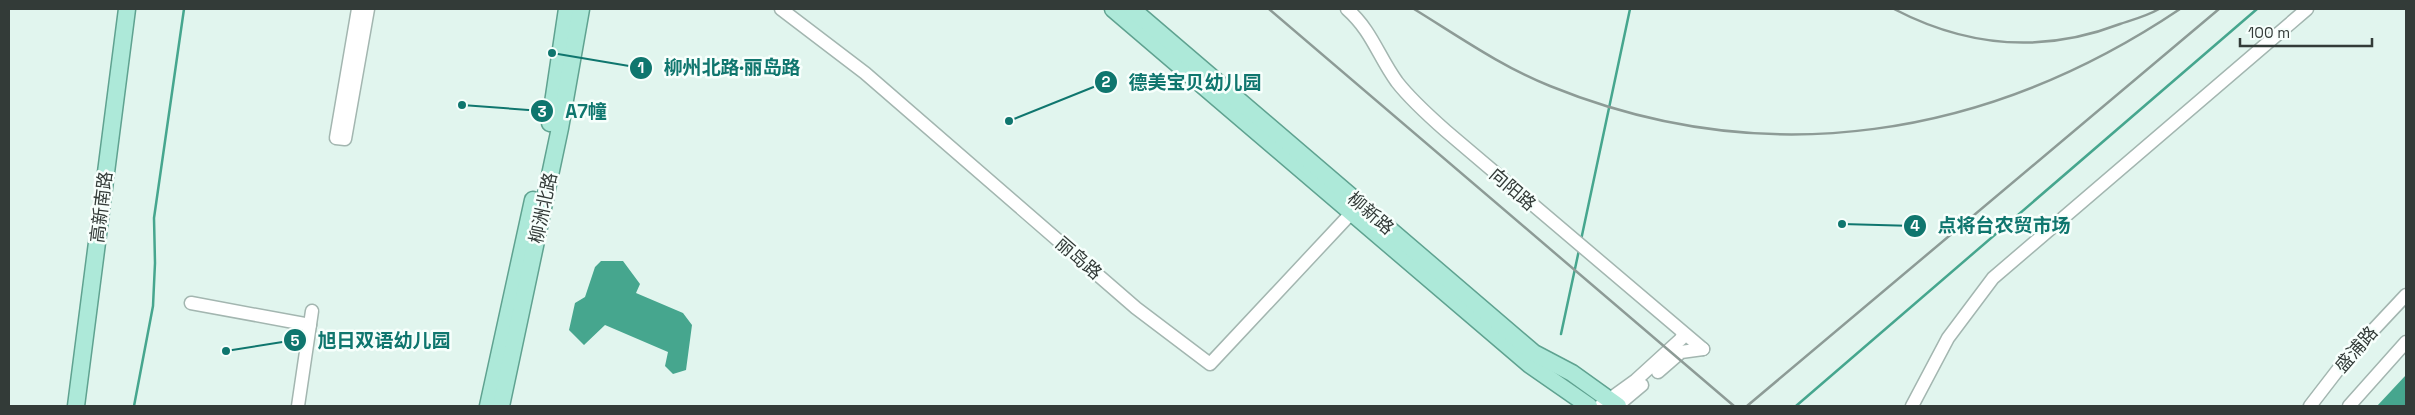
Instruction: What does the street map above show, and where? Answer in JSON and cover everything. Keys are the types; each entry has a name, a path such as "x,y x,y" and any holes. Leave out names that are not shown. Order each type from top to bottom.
{"main road":[{"name":"高新南路","path":"65,406 116,9"},
{"name":"高新南路","path":"76,406 127,9"},
{"name":"柳洲北路","path":"488,406 550,127 567,9"},
{"name":"柳洲北路","path":"501,406 560,128 581,9"},
{"name":"柳新路","path":"1113,9 1534,353 1572,373 1612,405"},
{"name":"柳新路","path":"1132,9 1530,365 1589,406"}],"street":[{"path":"358,9 336,138 345,139 368,9"},
{"name":"丽岛路","path":"781,9 865,74 1136,308 1210,364 1356,208"},
{"name":"向阳路","path":"1347,9 1371,35 1397,82 1415,102 1598,262 1703,349 1682,352 1612,405"},
{"path":"1912,406 1948,338 1993,278 2307,9"},
{"name":"盛浦路","path":"2310,406 2346,358 2406,295"},
{"path":"191,303 310,325"},
{"path":"298,406 312,311"},
{"path":"1612,405 1681,339 1683,334"},
{"path":"2349,406 2406,342"}],"shaded area":[{"path":"601,261 623,261 640,284 636,293 683,313 692,325 686,370 673,374 665,366 668,352 605,325 584,345 569,330 575,303 585,297 595,267"},
{"path":"2406,375 2406,406 2377,406"}],"waterway":[{"path":"134,406 153,306 155,263 154,218 184,9"},
{"path":"1581,240 1630,9"},
{"path":"1796,406 2257,9"},
{"path":"1561,334 1579,250"}],"railway":[{"path":"1269,9 1734,406"},
{"path":"1414,9 1480,51 1515,70 1550,86 1631,113 1713,129 1794,134 1874,129 1954,113 2031,88 2107,53 2180,9"},
{"path":"1894,9 1921,22 1949,32 2005,42 2062,40 2091,34 2140,18 2159,9"},
{"path":"1747,406 2219,9"}],"place":[{"name":"柳州北路·丽岛路","path":"552,53"},
{"name":"A7幢","path":"462,105"},
{"name":"德美宝贝幼儿园","path":"1009,121"},
{"name":"点将台农贸市场","path":"1842,224"},
{"name":"旭日双语幼儿园","path":"226,351"}]}
